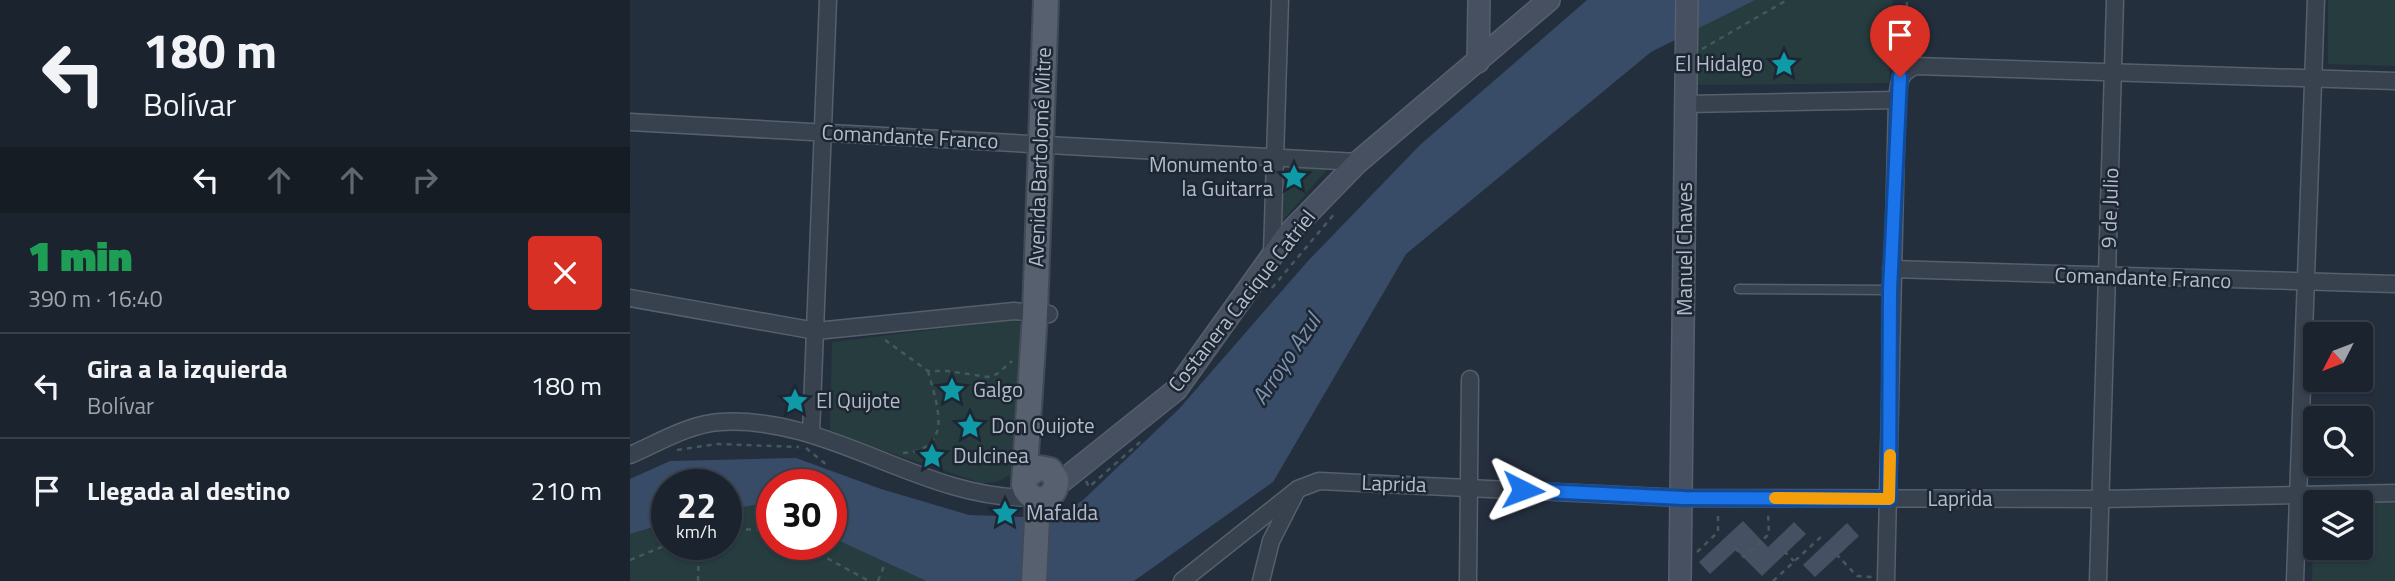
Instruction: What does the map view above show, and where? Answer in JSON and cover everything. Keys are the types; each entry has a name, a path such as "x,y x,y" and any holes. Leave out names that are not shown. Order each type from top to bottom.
{"main road":[{"name":"Avenida Bartolomé Mitre","path":"1046,0 1047,145"},
{"name":"Avenida Bartolomé Mitre","path":"1034,581 1039,322 1047,145 1060,0"},
{"path":"1478,62 1479,0"},
{"name":"Costanera Cacique Catriel","path":"1037,488 1078,466 1176,390 1272,255 1358,162 1549,0"},
{"name":"Manuel Chaves","path":"1680,571 1683,498 1687,0"}],"street":[{"path":"808,441 816,331 828,0"},
{"path":"1272,255 1273,156 1280,0"},
{"name":"9 de Julio","path":"2098,581 2115,0"},
{"path":"2295,581 2308,283 2316,0"},
{"path":"1886,580 1890,290 1897,100 1900,77 1905,70 1916,66 2395,80"},
{"path":"1685,104 1897,100"},
{"name":"Comandante Franco","path":"630,122 1358,162"},
{"name":"Comandante Franco","path":"1891,269 2395,284"},
{"path":"630,298 816,331 1014,311 1039,322"},
{"path":"1468,581 1470,379"},
{"name":"Costanera Cacique Catriel","path":"630,455 689,430 720,422 808,441 882,461 969,492 1037,488"},
{"name":"Laprida","path":"1182,581 1298,489 1319,481 1683,498 2101,499 2395,493"},
{"path":"1261,581 1271,541 1298,489"}],"lane":[{"path":"1739,289 1890,290"}],"path":[{"path":"1685,59 1787,0"},
{"path":"1905,70 1907,0"},
{"path":"1272,288 1338,209"},
{"path":"928,372 947,370 988,377 997,374 1024,351 1039,322"},
{"path":"868,326 928,372 940,422 927,447 915,452 891,454 882,461"},
{"path":"1078,466 1089,487 1130,453 1148,433"},
{"path":"808,441 828,466"},
{"path":"676,451 717,444 808,441 829,457"},
{"path":"1680,571 1718,532 1718,498"},
{"path":"1735,548 1744,557 1769,534 1768,498"},
{"path":"1773,581 1823,535"},
{"path":"1784,551 1794,561"},
{"path":"630,560 651,552"},
{"path":"1836,554 1857,576 1886,580"},
{"path":"698,581 699,560"},
{"path":"830,560 869,581"},
{"path":"878,581 884,566"}],"green space":[{"path":"1755,0 1893,0 1889,83 1697,85 1698,28"},
{"path":"2328,0 2395,0 2395,66 2328,64"},
{"path":"1290,167 1328,168 1280,224 1283,173"},
{"path":"1013,320 1029,325 1020,470 997,482 981,483 830,433 832,342"},
{"path":"2373,501 2395,501 2395,581 2312,581 2313,560 2373,560"},
{"path":"756,505 756,560 847,560 847,544 926,581 630,581 630,534 651,528 651,560 742,560 742,507"}],"water":[{"name":"Arroyo Azul","path":"1587,0 1755,0 1651,52 1406,254 1273,482 1134,581 926,581 847,544 847,477 969,515 1052,518 1082,501 1179,409 1308,261 1420,145"},
{"path":"796,458 826,469 756,469 756,505 742,507 742,469 652,469 670,461"},
{"path":"651,470 651,528 630,534 630,479"}],"building":[{"path":"1743,521 1768,547 1794,522 1806,534 1762,576 1736,550 1710,574 1699,562"},
{"path":"1847,523 1859,536 1815,577 1803,565"}],"slow traffic":[{"path":"1775,498 1889,499 1890,455"}],"place":[{"name":"El Hidalgo","path":"1784,64"},
{"name":"Monumento a la Guitarra","path":"1294,177"},
{"name":"Galgo","path":"952,390"},
{"name":"El Quijote","path":"795,401"},
{"name":"Don Quijote","path":"970,426"},
{"name":"Dulcinea","path":"932,456"},
{"name":"Mafalda","path":"1005,513"}],"route":[{"path":"1523,490 1683,498 1889,499 1890,290 1900,77"}]}
